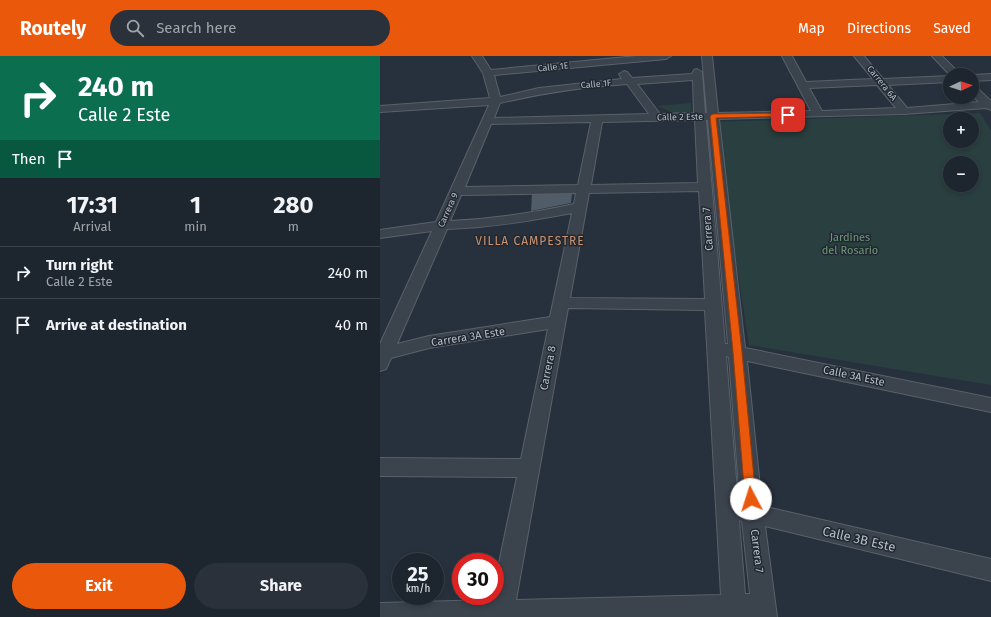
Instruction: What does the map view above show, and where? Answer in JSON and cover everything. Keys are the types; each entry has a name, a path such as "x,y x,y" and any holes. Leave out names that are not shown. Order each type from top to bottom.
{"street":[{"path":"477,56 502,99 525,120"},
{"name":"Calle 1E","path":"488,73 610,58 666,56"},
{"name":"Carrera 7","path":"696,56 698,77 706,116 737,352 752,514 764,612"},
{"name":"Carrera 7","path":"707,56 705,187 734,612"},
{"path":"787,56 818,114"},
{"name":"Carrera 6A","path":"859,56 904,110"},
{"path":"937,56 949,68"},
{"path":"610,58 630,81 657,117"},
{"name":"Calle 1F","path":"502,99 570,86 698,77"},
{"path":"979,78 991,77"},
{"path":"803,85 943,79"},
{"path":"979,96 990,105"},
{"path":"380,109 502,99"},
{"name":"Carrera 9","path":"381,358 488,121 502,99"},
{"name":"Calle 2 Este","path":"488,121 818,114 990,105"},
{"name":"Carrera 8","path":"500,615 598,119"},
{"path":"456,191 705,187"},
{"path":"380,234 442,225 474,224 527,218 580,207"},
{"path":"561,304 713,305"},
{"name":"Carrera 3A Este","path":"381,358 429,342 557,322"},
{"name":"Calle 3A Este","path":"716,349 737,352 991,406"},
{"path":"380,467 529,468"},
{"name":"Calle 3B Este","path":"726,507 991,570"},
{"path":"380,615 764,612"}],"green space":[{"path":"691,103 692,114 676,114 657,106"},
{"name":"Jardines del Rosario","path":"980,113 991,130 991,385 749,345 715,122 943,114 943,148 979,148"}],"building":[{"path":"572,193 571,203 531,211 532,194"}],"district":[{"name":"VILLA CAMPESTRE","path":"530,241"}],"route":[{"path":"751,499 713,116 788,115"}]}
